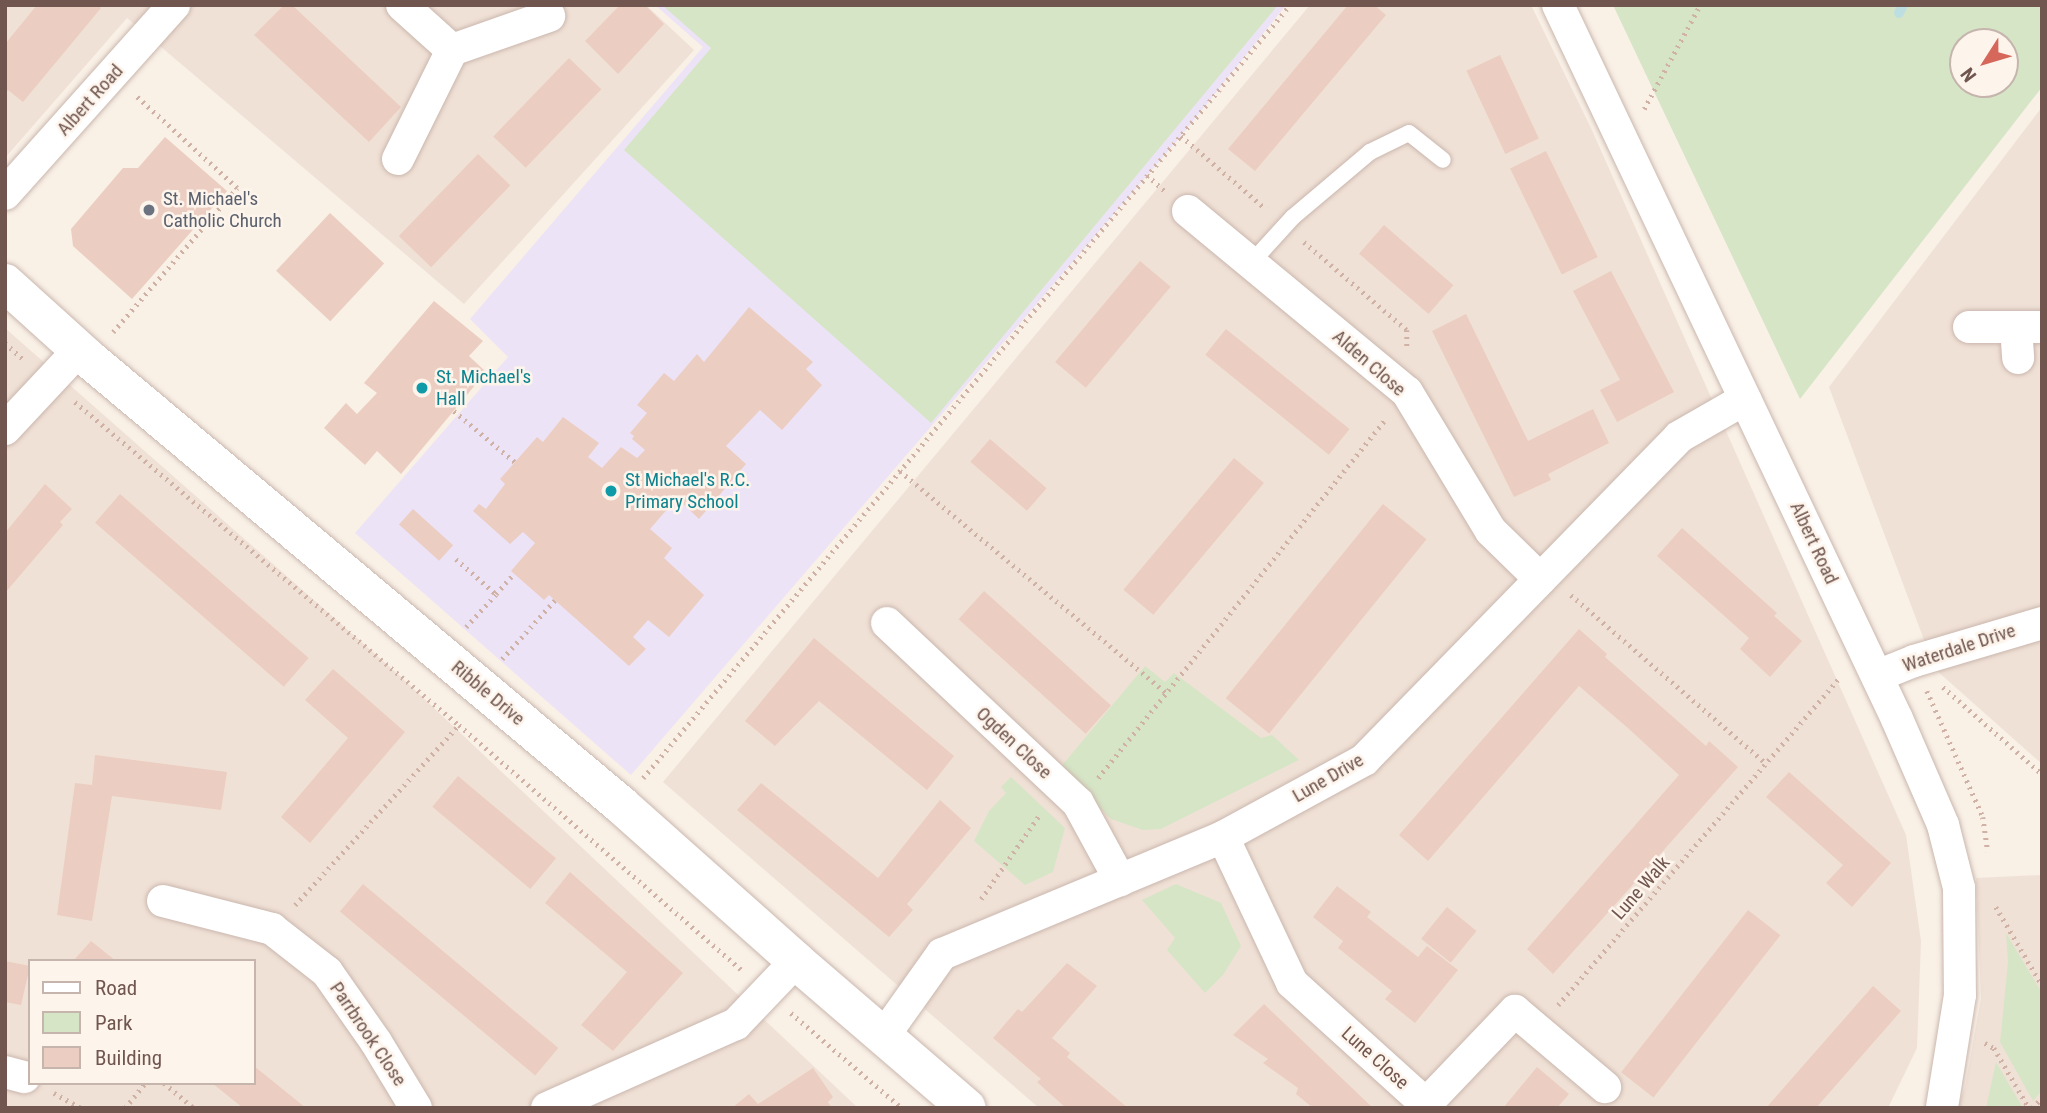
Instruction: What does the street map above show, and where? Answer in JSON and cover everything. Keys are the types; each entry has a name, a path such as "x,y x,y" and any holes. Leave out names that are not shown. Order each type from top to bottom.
{"street":[{"path":"402,5 452,50"},
{"name":"Albert Road","path":"1558,5 1623,147 1870,662 1943,825 1959,888 1960,995 1942,1108"},
{"name":"Albert Road","path":"5,194 113,74 163,10"},
{"path":"398,159 452,50 549,16"},
{"name":"Alden Close","path":"1188,211 1406,393 1491,531 1543,576"},
{"name":"Ribble Drive","path":"5,283 84,355 621,805 967,1108"},
{"path":"1969,327 2029,327 2018,358"},
{"path":"5,429 50,381 84,355"},
{"name":"Lune Drive","path":"883,1037 942,954 1223,836 1364,760 1679,437 1745,399"},
{"name":"Ogden Close","path":"887,623 1078,803 1119,880"},
{"name":"Waterdale Drive","path":"1870,662 1914,661 2042,623"},
{"name":"Lune Close","path":"1223,836 1292,984 1426,1104 1515,1011 1605,1087"},
{"name":"Parrbrook Close","path":"163,901 272,929 327,972 376,1042 416,1108"},
{"path":"547,1108 736,1024 796,961"}],"lane":[{"path":"1251,263 1285,225 1370,152 1409,133 1443,160"}],"path":[{"path":"621,805 1290,5"},
{"path":"1623,147 1700,5"},
{"path":"84,355 237,188 113,74"},
{"path":"974,909 1045,806 1078,803 1406,393 1407,330 1181,136"},
{"path":"5,344 459,725 902,1108"},
{"path":"454,411 515,462"},
{"path":"900,471 1166,693"},
{"path":"456,559 496,594"},
{"path":"464,628 514,573"},
{"path":"1543,576 1767,764"},
{"path":"272,929 488,694 509,668 501,660 555,600"},
{"path":"1914,661 2042,775"},
{"name":"Lune Walk","path":"1537,1030 1767,764 1870,662"},
{"path":"1996,907 2042,985"},
{"path":"1985,1043 1994,1048 2031,1108 2042,1098"},
{"path":"35,1085 80,1108"},
{"path":"125,1108 143,1085"},
{"path":"166,1085 194,1108"}],"shaded area":[{"path":"5,5 646,5 694,50 464,304 127,18 5,158"},
{"path":"655,5 1286,5 1181,136 631,775 355,533 508,357 470,319 703,47"},
{"path":"1310,5 1531,5 1591,128 1906,835 1921,941 1917,1048 1888,1108 1039,1108 663,782"},
{"path":"2042,107 2042,764 1935,669 1829,387"},
{"path":"5,328 400,676 858,1108 5,1108"},
{"path":"2042,875 2042,1108 1957,1108 1965,1087 1981,998 1976,878"}],"green space":[{"path":"662,5 1278,5 931,423 624,150 711,48"},
{"path":"1613,5 2042,5 2042,87 1800,399"},
{"path":"1145,666 1165,682 1174,673 1261,738 1272,735 1299,760 1161,829 1143,830 1111,819 1059,769"},
{"path":"1011,777 1065,828 1053,872 1025,885 974,841 989,811 1006,793 1001,787"},
{"path":"1176,884 1221,903 1241,946 1223,975 1205,993 1167,950 1175,938 1142,900"},
{"path":"2006,933 2042,993 2042,1090 2033,1101 2000,1042 2008,962"},
{"path":"1996,1062 2023,1108 1986,1108"}],"building":[{"path":"37,5 97,5 101,8 23,102 8,90 5,93 5,44"},
{"path":"284,5 292,5 401,107 369,142 254,35"},
{"path":"620,5 645,5 664,24 618,74 585,41"},
{"path":"1348,5 1374,5 1386,15 1255,171 1228,149"},
{"path":"1500,55 1539,138 1505,154 1466,71"},
{"path":"569,58 601,89 526,168 493,136"},
{"name":"St. Michael's Catholic Church","path":"165,137 227,191 132,299 73,246 71,229 123,168 138,168"},
{"path":"1546,151 1598,257 1562,275 1510,169"},
{"path":"478,154 510,185 431,267 399,236"},
{"path":"330,213 384,263 330,321 276,271"},
{"path":"1384,225 1453,285 1429,314 1359,254"},
{"path":"1140,261 1171,287 1086,388 1055,362"},
{"path":"1611,271 1674,392 1617,422 1600,390 1620,380 1573,291"},
{"name":"St. Michael's Hall","path":"434,301 483,341 469,356 486,372 401,474 377,451 365,465 324,428 346,403 357,414 377,393 364,383"},
{"name":"St Michael's R.C. Primary School","path":"749,307 813,362 806,369 822,385 782,430 760,410 726,446 746,464 699,519 677,498 650,529 672,548 664,558 704,595 669,637 648,620 633,637 646,649 629,666 549,595 544,600 511,571 535,543 523,532 510,544 473,511 479,504 486,509 505,484 500,479 537,437 543,442 563,417 599,443 588,457 602,468 621,447 637,458 645,450 632,439 634,436 630,433 647,413 637,405 664,373 674,381 697,354 704,362"},
{"path":"1466,314 1528,441 1593,409 1609,443 1548,474 1551,480 1514,497 1432,331"},
{"path":"1226,329 1350,429 1329,455 1205,355"},
{"path":"990,439 1047,488 1027,511 970,462"},
{"path":"1234,458 1264,483 1153,615 1123,590"},
{"path":"45,484 72,509 60,522 63,525 5,593 5,533"},
{"path":"120,494 309,658 284,687 95,523"},
{"path":"1383,504 1427,539 1269,734 1226,698"},
{"path":"413,509 453,545 439,561 399,525"},
{"path":"1682,528 1777,613 1774,616 1802,641 1770,677 1740,649 1749,638 1657,556"},
{"path":"984,591 1111,705 1086,734 959,619"},
{"path":"1579,629 1607,654 1605,657 1706,746 1709,741 1738,767 1553,974 1527,949 1679,775 1629,729 1579,686 1428,861 1399,835"},
{"path":"814,638 954,756 927,790 819,701 775,746 745,721"},
{"path":"333,669 405,732 310,843 281,817 348,738 305,700"},
{"path":"95,755 227,772 221,810 112,796 92,921 57,915 75,783 92,785"},
{"path":"1789,772 1891,863 1852,907 1826,883 1843,865 1766,797"},
{"path":"458,776 556,858 530,889 432,807"},
{"path":"761,783 878,878 940,800 971,828 907,904 913,910 889,937 737,810"},
{"path":"570,872 683,973 613,1051 581,1025 627,972 545,903"},
{"path":"363,884 558,1048 535,1075 340,912"},
{"path":"1337,886 1371,912 1367,917 1418,957 1427,946 1458,970 1415,1023 1385,999 1392,991 1338,948 1343,941 1313,917"},
{"path":"1447,907 1477,931 1451,963 1421,939"},
{"path":"1748,910 1780,935 1653,1098 1621,1072"},
{"path":"91,941 114,959 75,959"},
{"path":"5,961 28,966 21,1005 5,1002"},
{"path":"1067,963 1097,986 1052,1038 1070,1053 1067,1057 1128,1108 1066,1108 1037,1082 1041,1079 993,1038 1018,1009 1022,1012"},
{"path":"1873,986 1901,1011 1816,1108 1766,1108"},
{"path":"1264,1004 1373,1108 1313,1108 1296,1094 1298,1088 1263,1063 1268,1059 1233,1035"},
{"path":"1537,1067 1569,1094 1557,1108 1503,1108"},
{"path":"256,1068 306,1108 243,1108 214,1085 256,1085"},
{"path":"813,1068 833,1097 828,1102 832,1108 732,1108 749,1094 758,1104"}],"waterway":[{"path":"1899,13 1903,5"}],"place":[{"name":"St. Michael's Catholic Church","path":"149,210"},
{"name":"St. Michael's Hall","path":"422,388"},
{"name":"St Michael's R.C. Primary School","path":"611,491"}]}
